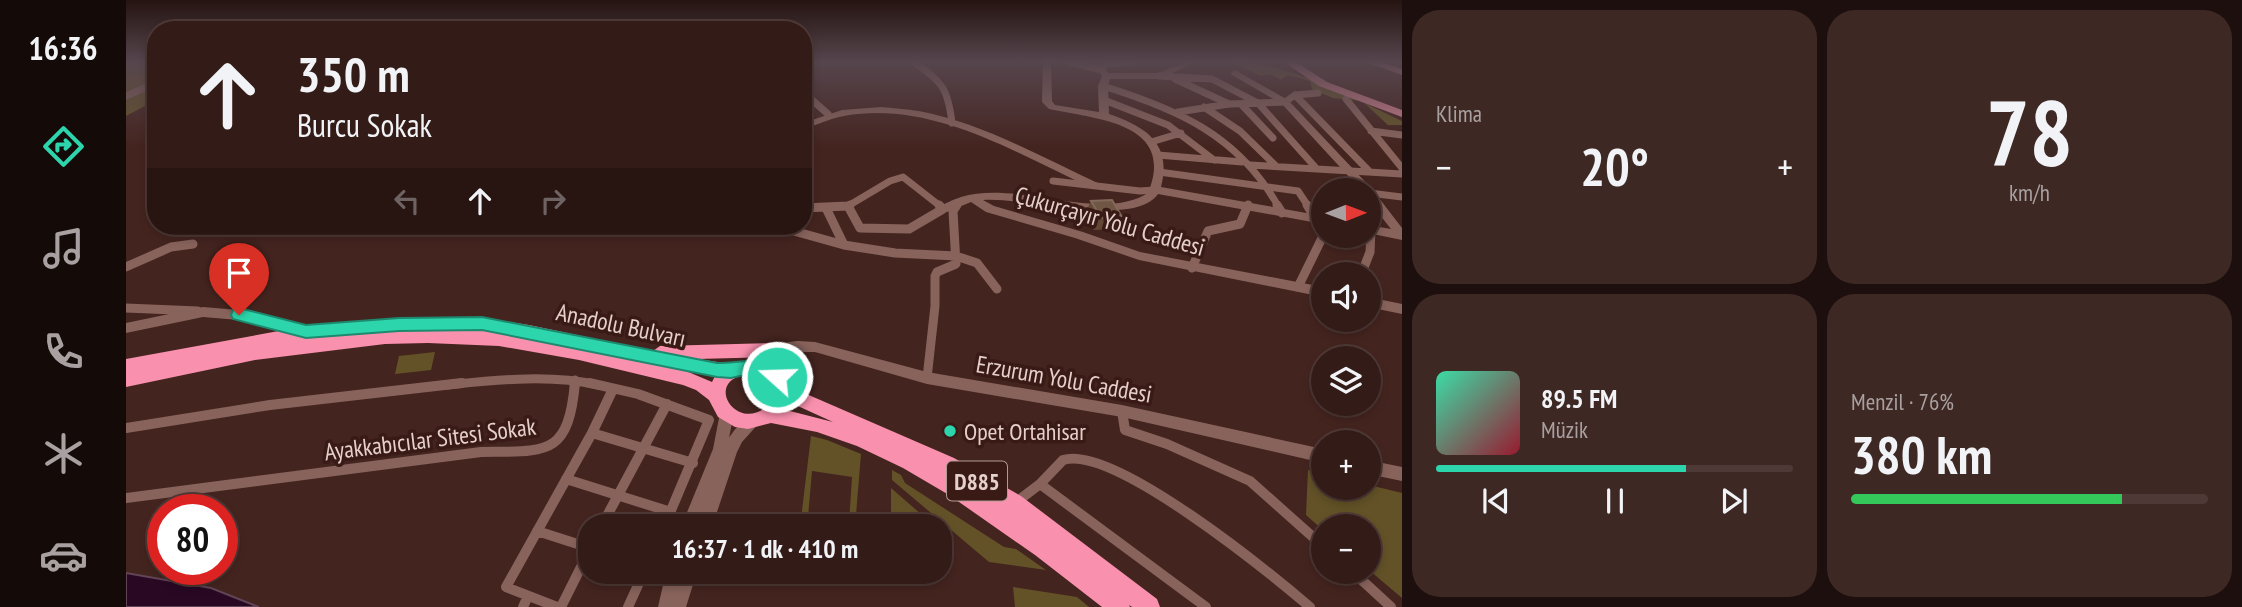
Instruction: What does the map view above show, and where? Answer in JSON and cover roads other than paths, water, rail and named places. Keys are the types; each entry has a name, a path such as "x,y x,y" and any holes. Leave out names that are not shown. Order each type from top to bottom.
{"highway":[{"name":"Anadolu Bulvarı","path":"126,366 306,332 399,324 482,324 678,363 731,371 756,366"},
{"name":"Anadolu Bulvarı","path":"126,380 220,357 300,345 400,337 474,337 533,345 685,378 702,384 717,396 727,413"},
{"path":"637,353 776,350"},
{"path":"727,413 737,419 763,418 782,400 780,384 756,366"},
{"path":"717,396 720,382 731,371"},
{"name":"D885","path":"780,384 947,464 1014,503 1149,607"},
{"name":"D885","path":"763,418 797,418 824,425 893,455 957,490 1027,534 1119,607"}],"main road":[{"path":"1325,90 1402,114"}],"street":[{"path":"947,90 952,123"},
{"path":"848,206 860,228 909,229 943,209 972,198 1006,196 1069,205 1123,205 1150,197 1155,190 1159,172 1158,155 1151,142 1133,125 1104,116 1052,107 1047,102 1047,90"},
{"path":"1104,90 1104,116"},
{"path":"1138,90 1214,136 1246,163 1271,190 1282,213"},
{"path":"1199,90 1229,104"},
{"path":"1234,90 1258,103 1316,168"},
{"path":"1265,90 1285,102 1356,178"},
{"path":"1178,112 1229,104 1285,102 1295,95 1315,90"},
{"path":"1295,95 1369,171"},
{"path":"1346,99 1400,164"},
{"path":"812,100 828,114"},
{"path":"1104,100 1156,118 1181,133 1214,160"},
{"path":"1241,104 1273,138"},
{"path":"1204,107 1240,131 1276,166"},
{"path":"812,122 828,114 865,110 904,111 980,130 1098,187"},
{"path":"1371,131 1402,135"},
{"path":"1151,142 1181,133"},
{"path":"1158,155 1402,174"},
{"path":"1159,172 1271,190 1298,191 1311,208"},
{"path":"812,208 848,206 890,181 903,177 928,194 943,209"},
{"path":"1053,181 1140,191 1155,190 1311,218"},
{"path":"1381,194 1402,197"},
{"name":"Çukurçayır Yolu Caddesi","path":"972,198 990,209 1139,256 1311,289"},
{"path":"926,378 937,272 956,264 953,211 960,202"},
{"path":"1192,268 1208,231 1240,224 1248,205"},
{"path":"826,208 844,245"},
{"path":"1381,208 1402,235"},
{"path":"1381,232 1402,235"},
{"path":"808,235 844,245 895,253 956,256 977,263 997,289"},
{"path":"126,267 171,247 193,244"},
{"path":"1298,286 1317,248"},
{"path":"1381,305 1402,309"},
{"path":"126,308 239,315 306,332"},
{"path":"126,328 203,312"},
{"path":"780,384 778,368 783,359 799,345"},
{"name":"Erzurum Yolu Caddesi","path":"756,366 768,352 776,350 799,345 825,349 926,378 1122,411 1311,453"},
{"name":"Ayakkabıcılar Sitesi Sokak","path":"126,428 270,405 502,379 575,380 568,427 552,444 540,450 481,452 126,498"},
{"path":"566,480 671,512 709,419 667,404 575,380"},
{"path":"578,571 559,607 526,601 506,587 592,433 613,389"},
{"path":"608,514 667,404"},
{"path":"1122,411 1125,430 1167,444 1250,481 1311,535"},
{"path":"694,514 720,449 727,413"},
{"path":"708,514 730,450 737,438 763,418"},
{"path":"592,433 693,463"},
{"path":"1014,503 1029,489 1040,484 1062,460 1082,457 1112,469 1223,538 1282,582 1310,607"},
{"path":"1381,470 1402,474"},
{"path":"1040,484 1206,607"},
{"path":"537,531 578,545"},
{"path":"628,607 639,584"},
{"path":"666,607 671,584"},
{"path":"678,607 685,584"},
{"path":"1366,584 1391,607"}],"place":[{"name":"Opet Ortahisar","path":"950,431"}]}
